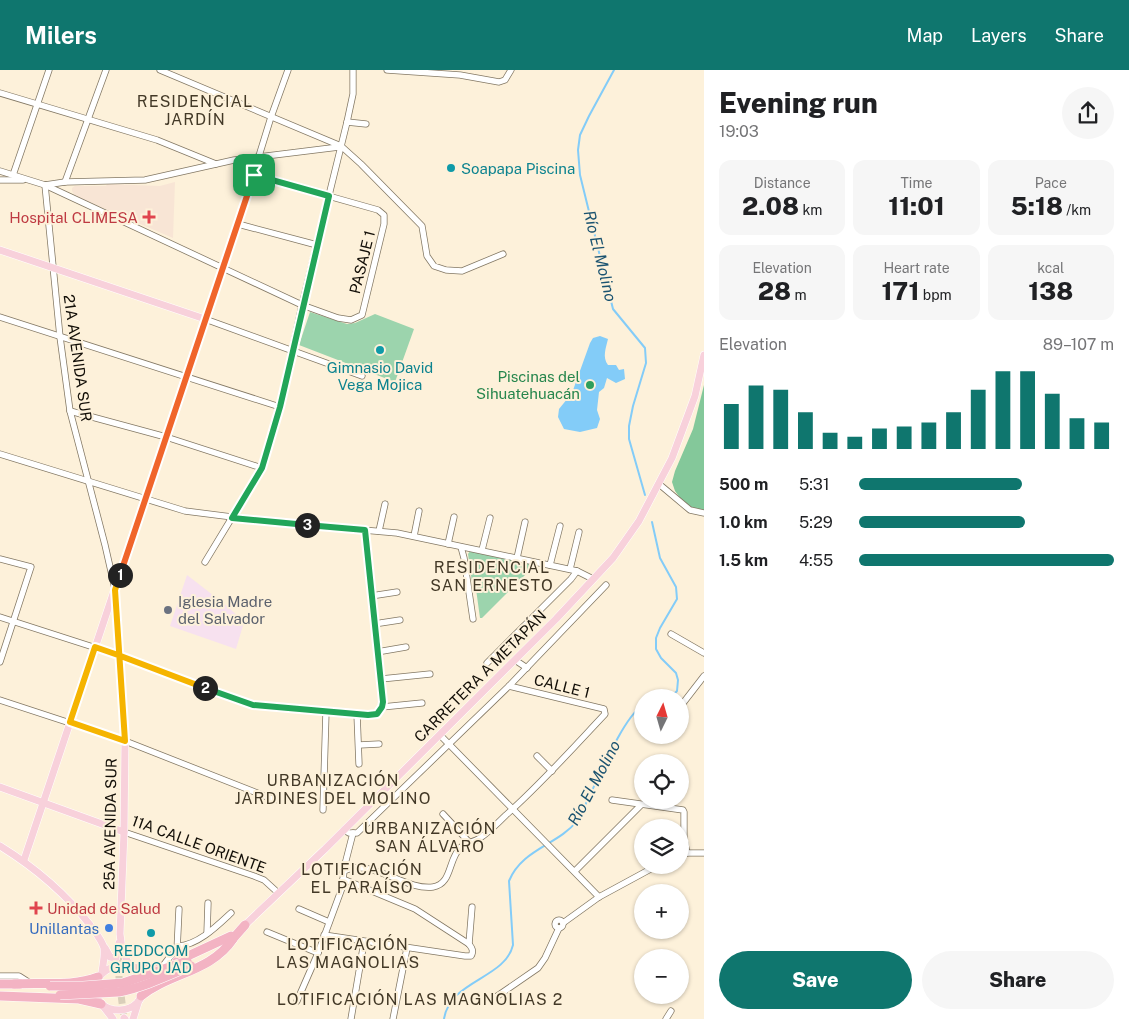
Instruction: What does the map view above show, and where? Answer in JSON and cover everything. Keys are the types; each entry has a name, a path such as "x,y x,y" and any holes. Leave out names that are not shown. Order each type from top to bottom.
{"highway":[{"path":"0,996 60,995 140,988 232,937 245,925"},
{"path":"141,997 154,987 185,974 211,960 222,952 232,937"},
{"path":"131,968 152,970 185,962"},
{"path":"185,962 185,974"},
{"path":"0,984 83,986 123,983 185,962"},
{"path":"14,984 68,983 88,980 100,974"},
{"path":"0,996 79,999 102,1005"}],"main road":[{"path":"0,250 205,319 24,860"},
{"name":"CARRETERA A METAPÁN","path":"245,925 440,735 556,619 613,558 640,521 660,484 680,438 695,396 704,355"},
{"name":"25A AVENIDA SUR","path":"115,590 125,741 120,931 122,949 131,968"},
{"name":"11A CALLE ORIENTE","path":"0,787 124,832"},
{"path":"0,846 24,860 73,905 98,937 108,956 113,958 117,956 120,931"},
{"path":"119,955 120,931"},
{"path":"98,937 104,950 95,991 102,1005 113,1019"},
{"path":"100,974 114,966 131,968 138,972 143,979 144,986 134,1019"},
{"path":"102,1005 114,1010 125,1009 134,1005 141,997"}],"street":[{"path":"14,175 49,70"},
{"path":"65,182 106,70"},
{"path":"160,70 341,146 422,226 427,256 434,266 446,270 462,271 503,254"},
{"path":"205,562 262,468 280,407 302,305 347,122 353,94 353,70"},
{"path":"387,70 461,72 503,82 511,70"},
{"path":"289,71 271,117 238,224 205,319 362,376"},
{"path":"0,93 157,140 216,164"},
{"path":"347,122 366,124"},
{"path":"45,185 65,182 145,180 259,156 341,146"},
{"path":"0,171 45,185 302,305"},
{"path":"254,175 329,196"},
{"path":"0,180 31,180"},
{"name":"21A AVENIDA SUR","path":"45,185 52,267 70,411 115,590"},
{"name":"PASAJE 1","path":"302,305 338,318 351,320 362,315 384,224 384,215 378,210 329,196"},
{"path":"238,224 317,244"},
{"path":"0,317 280,407"},
{"path":"70,411 166,437 262,468"},
{"path":"0,454 185,511 232,518 379,531 414,536 573,570 593,579"},
{"path":"660,484 690,510 704,514"},
{"path":"379,531 385,504"},
{"path":"414,536 419,511"},
{"path":"448,544 454,516"},
{"path":"482,550 490,518"},
{"path":"517,558 525,522"},
{"path":"550,565 560,526"},
{"path":"0,617 118,655 235,700 260,706 377,714 382,707 381,679 365,530"},
{"path":"486,664 571,579 580,532"},
{"path":"461,547 473,619"},
{"path":"0,559 32,568 0,662"},
{"path":"344,830 357,833 509,686 606,585"},
{"path":"372,596 397,592"},
{"path":"374,624 400,620"},
{"path":"671,634 704,653"},
{"path":"377,652 406,647"},
{"path":"514,660 527,668"},
{"path":"381,679 430,674"},
{"path":"689,695 704,676"},
{"name":"CALLE 1","path":"509,686 604,710 605,714 552,771"},
{"path":"0,700 125,741 275,800"},
{"path":"382,707 422,703"},
{"path":"322,810 326,712"},
{"path":"357,714 359,764"},
{"path":"440,735 599,897"},
{"path":"359,745 379,744"},
{"path":"344,874 356,868 364,868 419,886 433,887 441,884 445,880 458,851 469,842 484,835 552,771 537,756"},
{"path":"612,800 634,804"},
{"path":"575,871 637,809"},
{"path":"670,809 684,811 684,819"},
{"path":"443,814 469,842"},
{"name":"11A CALLE ORIENTE","path":"124,832 254,876 264,880 278,891"},
{"path":"297,1001 318,953 342,888 353,833"},
{"path":"689,853 704,853"},
{"path":"324,936 468,956 473,954 469,944 415,909 344,874"},
{"path":"493,999 538,968 561,925 599,897 641,874"},
{"path":"207,933 208,903"},
{"path":"469,944 472,907"},
{"path":"162,967 168,958 176,952 178,946 179,909"},
{"path":"299,909 329,922"},
{"path":"178,946 187,945 207,933 231,913"},
{"path":"266,932 318,953"},
{"path":"351,1019 364,942"},
{"path":"393,1019 407,948"},
{"path":"0,976 19,976 30,983"},
{"path":"666,1019 671,1011"}],"shaded area":[{"name":"Hospital CLIMESA","path":"175,182 173,238 75,196 72,191 72,188 75,186 106,186 107,184 160,186"},
{"path":"187,575 227,606 244,622 236,649 170,626"}],"green space":[{"path":"310,312 347,324 355,323 375,314 414,329 395,382 299,345"},
{"path":"704,385 704,511 691,508 683,502 675,491 672,482 693,429"},
{"path":"470,551 535,565 482,618 480,618 476,589 473,589 468,554"}],"water":[{"name":"Piscinas del Sihuatehuacán","path":"600,336 608,339 605,352 606,362 608,365 616,365 619,370 624,369 625,379 616,383 607,378 604,388 599,392 597,410 600,419 597,428 580,432 564,429 558,417 559,409 572,393 590,343 593,338"}],"waterway":[{"name":"Río El Molino","path":"614,70 580,135 578,150 580,175 613,309 645,348 646,363 629,426 629,439 645,495"},
{"name":"Río El Molino","path":"652,522 660,558 676,587 677,599 660,628 656,638 656,649 661,658 676,673 677,689"},
{"name":"Río El Molino","path":"444,1019 448,1006 456,996 466,987 500,965 508,956 513,945 509,881 515,870 531,854 560,836 577,821 616,742 634,714"}],"tunnel":[{"path":"119,955 119,979 124,1018"}],"place":[{"name":"Soapapa Piscina","path":"451,168"},
{"name":"Hospital CLIMESA","path":"149,217"},
{"name":"Gimnasio David Vega Mojica","path":"380,350"},
{"name":"Piscinas del Sihuatehuacán","path":"590,385"},
{"name":"Iglesia Madre del Salvador","path":"168,610"},
{"name":"Unidad de Salud","path":"36,908"},
{"name":"Unillantas","path":"109,928"},
{"name":"REDDCOM GRUPO JAD","path":"151,933"}],"district":[{"name":"RESIDENCIAL JARDÍN","path":"195,110"},
{"name":"RESIDENCIAL SAN ERNESTO","path":"492,576"},
{"name":"URBANIZACIÓN JARDINES DEL MOLINO","path":"333,789"},
{"name":"URBANIZACIÓN SAN ÁLVARO","path":"430,837"},
{"name":"LOTIFICACIÓN EL PARAÍSO","path":"362,878"},
{"name":"LOTIFICACIÓN LAS MAGNOLIAS","path":"348,953"},
{"name":"LOTIFICACIÓN LAS MAGNOLIAS 2","path":"420,999"}],"route":[{"path":"254,175 115,590 118,655 125,741 70,722 95,647 118,655 235,700 253,705 368,715 377,714 382,707 381,679 365,530 232,518 262,468 280,407 302,305 329,196 254,175"}]}
